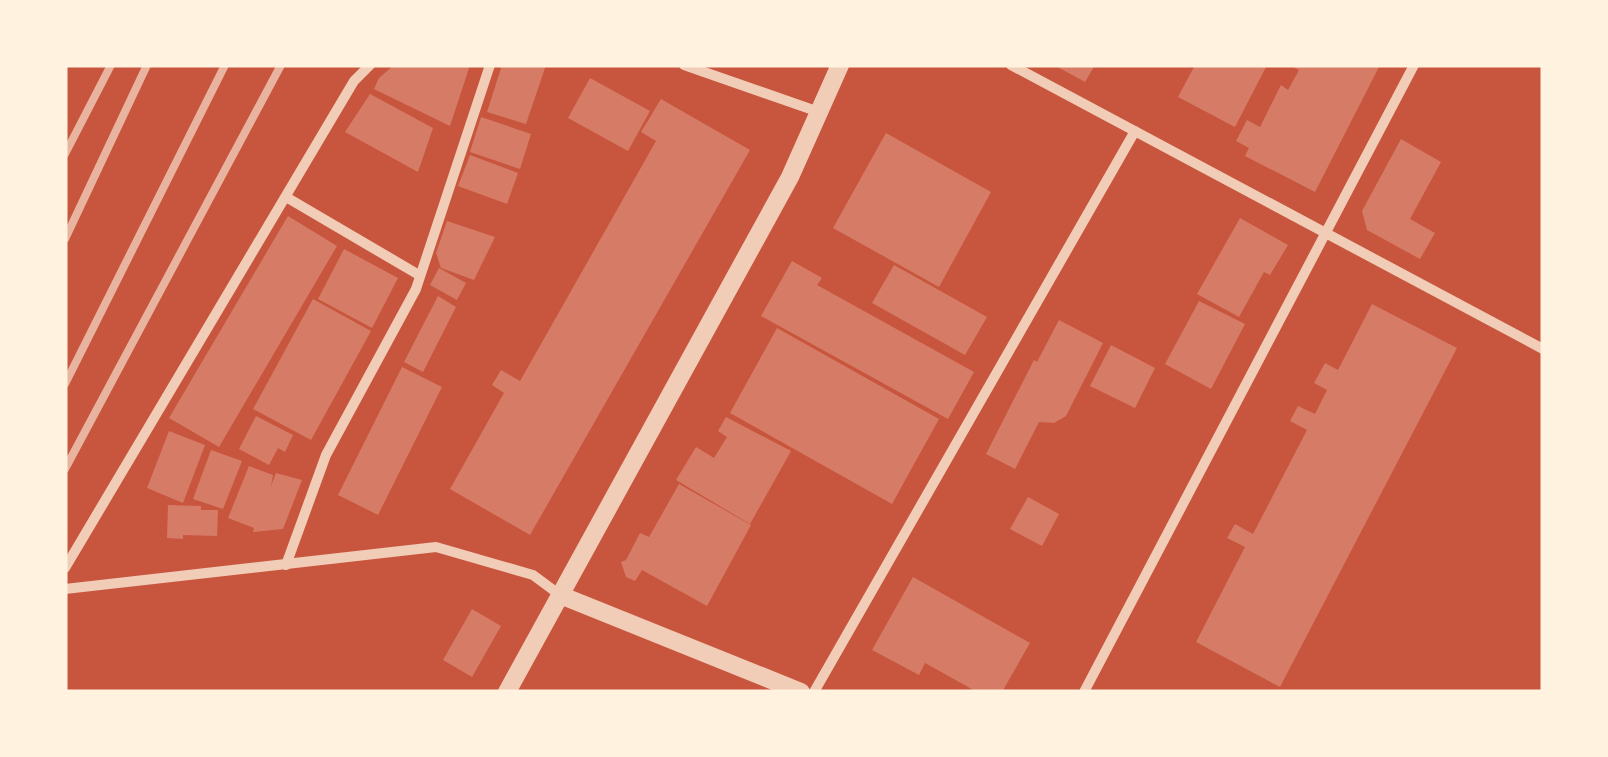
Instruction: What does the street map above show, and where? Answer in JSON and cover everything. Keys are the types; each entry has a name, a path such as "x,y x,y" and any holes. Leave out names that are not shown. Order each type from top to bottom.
{"street":[{"path":"65,568 354,82 370,65"},
{"path":"286,564 326,455 416,290 490,65"},
{"path":"684,65 818,112"},
{"path":"507,692 790,176 840,65"},
{"path":"1011,65 1543,349"},
{"path":"1084,692 1414,65"},
{"path":"814,692 1135,131"},
{"path":"286,197 419,275"},
{"path":"65,589 436,547 533,575 560,595 801,692"}],"building":[{"path":"394,65 470,65 450,126 374,89 379,78"},
{"path":"502,65 546,65 526,124 487,112"},
{"path":"1054,65 1095,65 1085,82"},
{"path":"1195,65 1267,65 1235,127 1178,97"},
{"path":"1289,65 1380,65 1315,192 1245,156 1249,148 1236,141 1247,120 1260,127 1281,85 1288,90 1299,70"},
{"path":"590,78 650,111 628,151 568,118"},
{"path":"370,94 433,128 418,172 345,132"},
{"path":"661,99 750,150 530,535 450,489 504,393 492,385 501,370 520,381 656,141 641,132"},
{"path":"481,117 531,134 520,169 470,152"},
{"path":"886,133 991,192 939,287 833,228"},
{"path":"1401,139 1441,162 1410,219 1435,233 1420,259 1367,230 1362,211"},
{"path":"470,155 518,173 507,204 458,186"},
{"path":"288,216 337,246 219,447 169,418"},
{"path":"1240,218 1288,245 1270,275 1264,272 1239,317 1197,294"},
{"path":"447,221 495,237 474,280 441,268 436,253"},
{"path":"344,249 398,278 372,328 318,299"},
{"path":"792,261 822,278 817,285 974,372 948,419 761,316"},
{"path":"894,265 987,317 965,355 872,303"},
{"path":"439,268 466,283 457,300 430,285"},
{"path":"438,296 456,307 423,372 404,362"},
{"path":"313,299 371,331 311,440 253,409"},
{"path":"1199,301 1245,324 1211,389 1165,364"},
{"path":"1372,304 1457,348 1280,687 1196,642 1245,547 1227,538 1235,524 1253,534 1307,430 1290,421 1298,406 1315,414 1327,390 1314,383 1325,363 1338,370"},
{"path":"1059,320 1103,343 1066,416 1054,423 1039,422 1015,469 986,454"},
{"path":"777,328 939,419 892,504 730,413"},
{"path":"1111,345 1155,368 1135,408 1090,386"},
{"path":"402,367 442,387 378,515 338,495"},
{"path":"256,416 293,435 285,452 278,448 269,465 239,449"},
{"path":"726,417 791,451 750,524 676,480 696,447 714,458 727,437 718,431"},
{"path":"169,431 205,445 183,503 147,488"},
{"path":"211,450 242,461 223,509 193,499"},
{"path":"249,466 273,475 271,486 276,473 302,480 283,529 253,532 254,528 228,518"},
{"path":"679,484 751,525 707,606 642,570 635,581 626,577 621,562 626,560 640,533 649,537"},
{"path":"1028,497 1059,514 1042,546 1010,529"},
{"path":"168,505 218,510 217,536 167,538"},
{"path":"913,577 1030,643 1002,692 977,692 925,663 919,675 872,650"},
{"path":"472,609 501,626 472,677 443,660"}],"railway":[{"path":"65,154 111,65"},
{"path":"65,239 147,65"},
{"path":"65,384 225,65"},
{"path":"65,469 281,65"}]}
